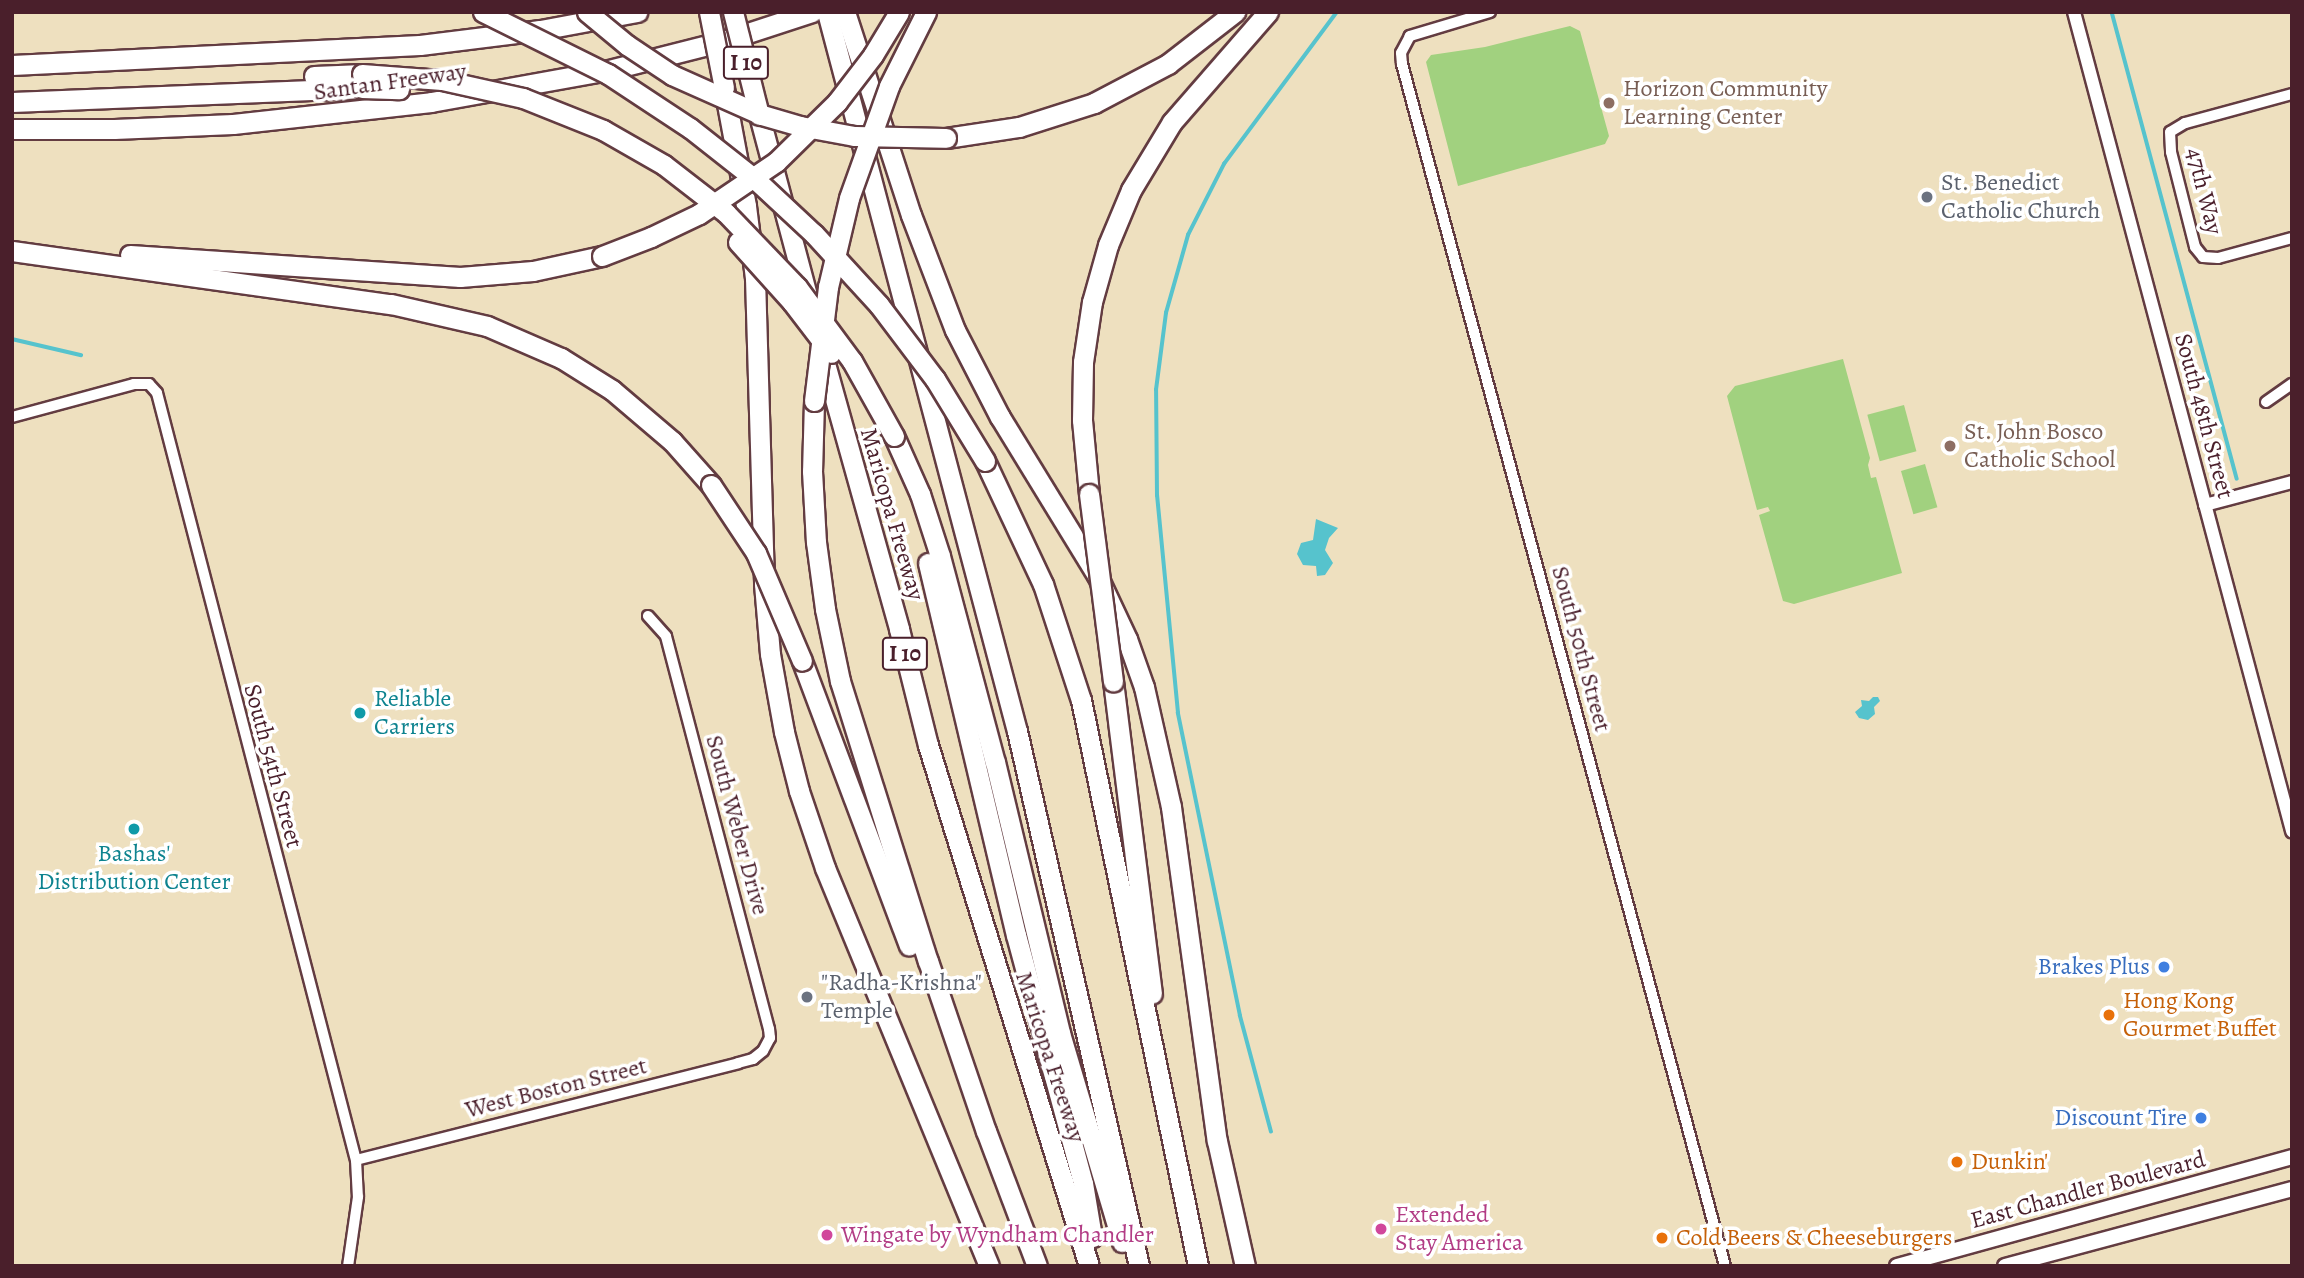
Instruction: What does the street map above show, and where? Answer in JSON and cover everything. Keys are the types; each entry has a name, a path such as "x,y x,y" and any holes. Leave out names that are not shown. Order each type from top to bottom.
{"highway":[{"path":"483,12 552,44 625,85 690,128 756,180 814,234 887,315 935,379 985,461 1039,575 1075,680 1163,1089 1198,1266"},
{"path":"587,12 627,45 672,75 762,115 800,126 854,136 946,138 1019,127 1094,103 1177,58 1235,12"},
{"name":"Santan Freeway","path":"12,65 421,45 540,30 636,12"},
{"path":"709,12 746,206 755,278 764,584 770,654 784,732 806,815 830,881 989,1266"},
{"name":"Maricopa Freeway","path":"733,12 928,745 1089,1266"},
{"name":"Santan Freeway","path":"12,129 114,130 233,124 405,106 609,70 812,12"},
{"name":"Maricopa Freeway","path":"827,12 1017,731 1139,1266"},
{"path":"845,12 914,225 955,330 1000,417 1097,575 1127,639 1144,687 1169,795 1214,1128 1245,1266"},
{"path":"14,251 94,253 460,277 524,273 602,256 699,214 776,162 836,102 873,55 899,12"},
{"path":"926,12 889,86 852,188 828,287 814,401 814,519 822,590 835,662 890,847 986,1131 1037,1266"},
{"path":"1163,1089 1089,494 1082,420 1083,362 1092,302 1108,244 1131,190 1172,122 1268,12"},
{"path":"12,102 426,78 490,89 554,108 603,130 649,156 707,197 790,278 827,325 863,379 920,494 940,556 1007,811 1060,1033 1106,1196 1131,1266"},
{"path":"12,89 362,81 451,94 526,113 601,143 657,176 727,232 780,287 837,362 883,443 911,508 932,579 1016,935 1083,1183 1096,1266"},
{"path":"14,251 401,306 487,326 561,358 612,390 673,441 711,485 756,553 802,661 952,1059 986,1131"}],"main road":[{"name":"East Chandler Boulevard","path":"1897,1266 2292,1157"},
{"path":"2005,1266 2292,1189"}],"street":[{"name":"South 50th Street","path":"1490,12 1410,36 1404,44 1402,64 1725,1266"},
{"name":"South 48th Street","path":"2074,12 2292,831"},
{"name":"47th Way","path":"2292,94 2185,123 2170,132 2171,152 2195,247 2203,257 2218,258 2292,238"},
{"name":"South 54th Street","path":"12,416 134,384 149,384 157,393 356,1160 358,1196 348,1266"},
{"path":"2266,402 2292,384"},
{"path":"2206,505 2292,482"},
{"name":"South Weber Drive","path":"648,617 666,636 769,1029 770,1038 763,1051"},
{"name":"West Boston Street","path":"356,1160 753,1059 763,1051"}],"green space":[{"path":"1570,26 1580,31 1609,136 1605,144 1458,186 1426,62 1431,55 1485,47"},
{"path":"1843,359 1870,458 1868,465 1871,478 1876,477 1902,573 1794,604 1783,601 1759,515 1770,511 1768,507 1757,510 1727,396 1735,386"},
{"path":"1904,405 1916,451 1880,461 1867,415"},
{"path":"1925,464 1937,507 1913,514 1901,471"}],"water":[{"path":"1316,519 1338,528 1329,538 1325,550 1333,563 1325,575 1317,576 1316,566 1303,565 1297,554 1301,543 1313,540"},
{"path":"1878,697 1880,701 1874,707 1875,714 1868,720 1859,718 1855,712 1862,706 1861,700 1869,701"}],"waterway":[{"path":"1271,1132 1240,1016 1178,713 1157,496 1156,390 1166,313 1188,235 1224,164 1337,12"},
{"path":"2112,12 2237,479"},
{"path":"12,339 81,355"}],"place":[{"name":"Horizon Community Learning Center","path":"1609,103"},
{"name":"St. Benedict Catholic Church","path":"1927,197"},
{"name":"St. John Bosco Catholic School","path":"1950,446"},
{"name":"Reliable Carriers","path":"360,713"},
{"name":"Bashas' Distribution Center","path":"134,829"},
{"name":"Brakes Plus","path":"2164,967"},
{"name":"\"Radha-Krishna\" Temple","path":"807,997"},
{"name":"Hong Kong Gourmet Buffet","path":"2109,1015"},
{"name":"Discount Tire","path":"2201,1118"},
{"name":"Dunkin'","path":"1957,1162"},
{"name":"Extended Stay America","path":"1381,1229"},
{"name":"Wingate by Wyndham Chandler","path":"827,1235"},
{"name":"Cold Beers & Cheeseburgers","path":"1662,1238"}]}
